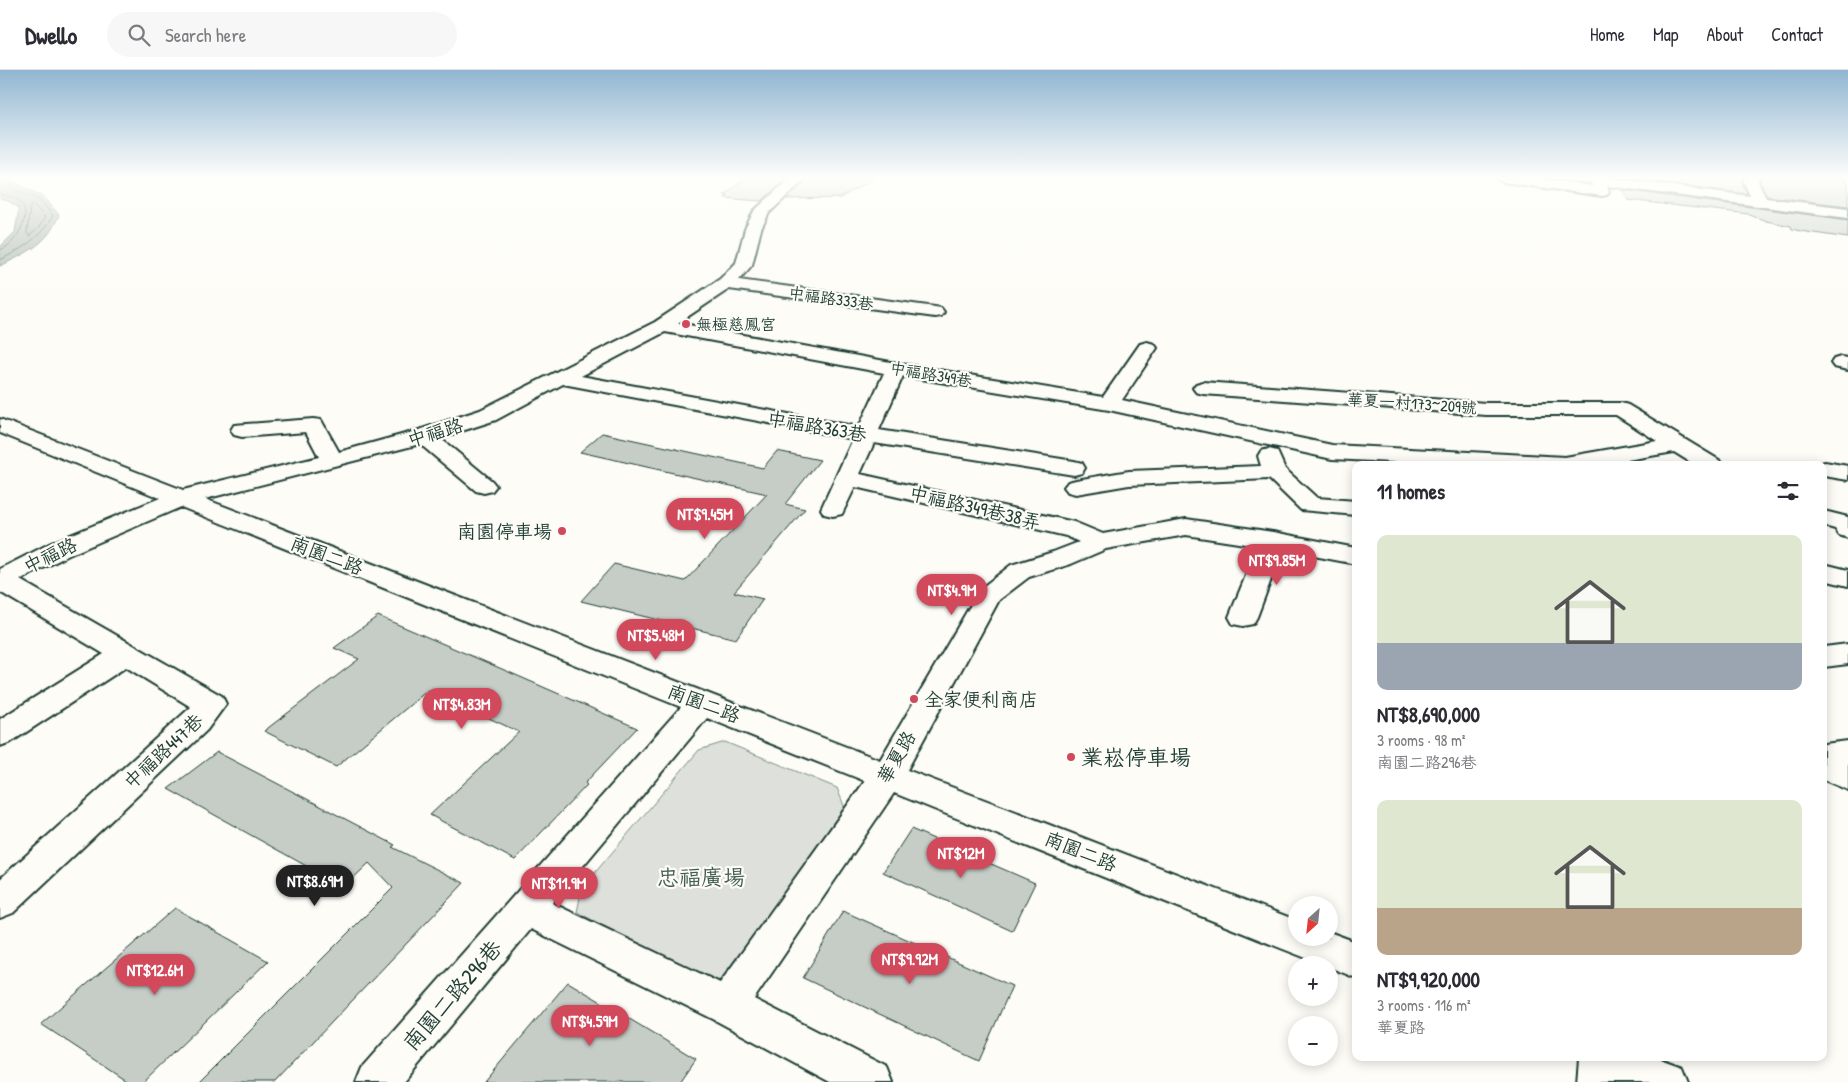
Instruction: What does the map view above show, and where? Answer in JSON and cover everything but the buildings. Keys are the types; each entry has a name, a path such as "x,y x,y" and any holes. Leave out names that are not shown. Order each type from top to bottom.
{"street":[{"name":"中福路","path":"0,580 60,549 180,498 332,461 424,436 488,415 662,326 726,283 744,265 755,225"},
{"name":"中福路333巷","path":"726,283 935,312"},
{"name":"中福路349巷","path":"662,326 896,369 1109,404 1199,423"},
{"path":"1109,404 1147,348"},
{"path":"833,509 896,369"},
{"name":"中福路363巷","path":"560,378 866,435 1075,478"},
{"name":"華夏一村173~209號","path":"1203,388 1486,409 1621,409 1680,444"},
{"path":"1199,423 1332,452 1507,461"},
{"name":"南園二路","path":"0,424 180,498 888,774 1288,933"},
{"path":"242,430 313,425 332,461"},
{"path":"424,436 484,486"},
{"path":"1261,437 1275,472 1310,505 1352,508"},
{"path":"1582,461 1680,444 1705,461"},
{"path":"1827,470 1848,473"},
{"path":"1075,478 1129,478 1275,472"},
{"name":"中福路349巷38弄","path":"847,478 1074,530 1100,542"},
{"name":"華夏路","path":"727,1006 888,774 989,595 1020,570 1062,558 1100,542 1186,527 1273,540 1352,555"},
{"path":"1243,617 1273,540"},
{"path":"1827,573 1848,578"},
{"name":"中福路447巷","path":"0,580 211,704 196,722 0,902"},
{"path":"0,734 125,654"},
{"path":"1827,656 1848,654"},
{"name":"南園二路296巷","path":"378,1082 702,703"},
{"path":"1827,756 1848,753"},
{"path":"1827,766 1848,777"},
{"path":"527,908 727,1006 872,1082"},
{"name":"南園二路","path":"1320,946 1352,958"},
{"path":"1598,1082 1600,1061"},
{"path":"1608,1061 1667,1082"}],"green space":[{"name":"忠福廣場","path":"725,742 837,788 846,811 735,975 713,982 577,912 582,888 699,750"}],"water":[{"path":"16,225 54,225 47,236 37,245 0,266 0,247 15,232"}],"place":[{"name":"無極慈鳳宮","path":"686,324"},
{"name":"南園停車場","path":"562,531"},
{"name":"全家便利商店","path":"914,699"},
{"name":"業崧停車場","path":"1071,757"}]}
